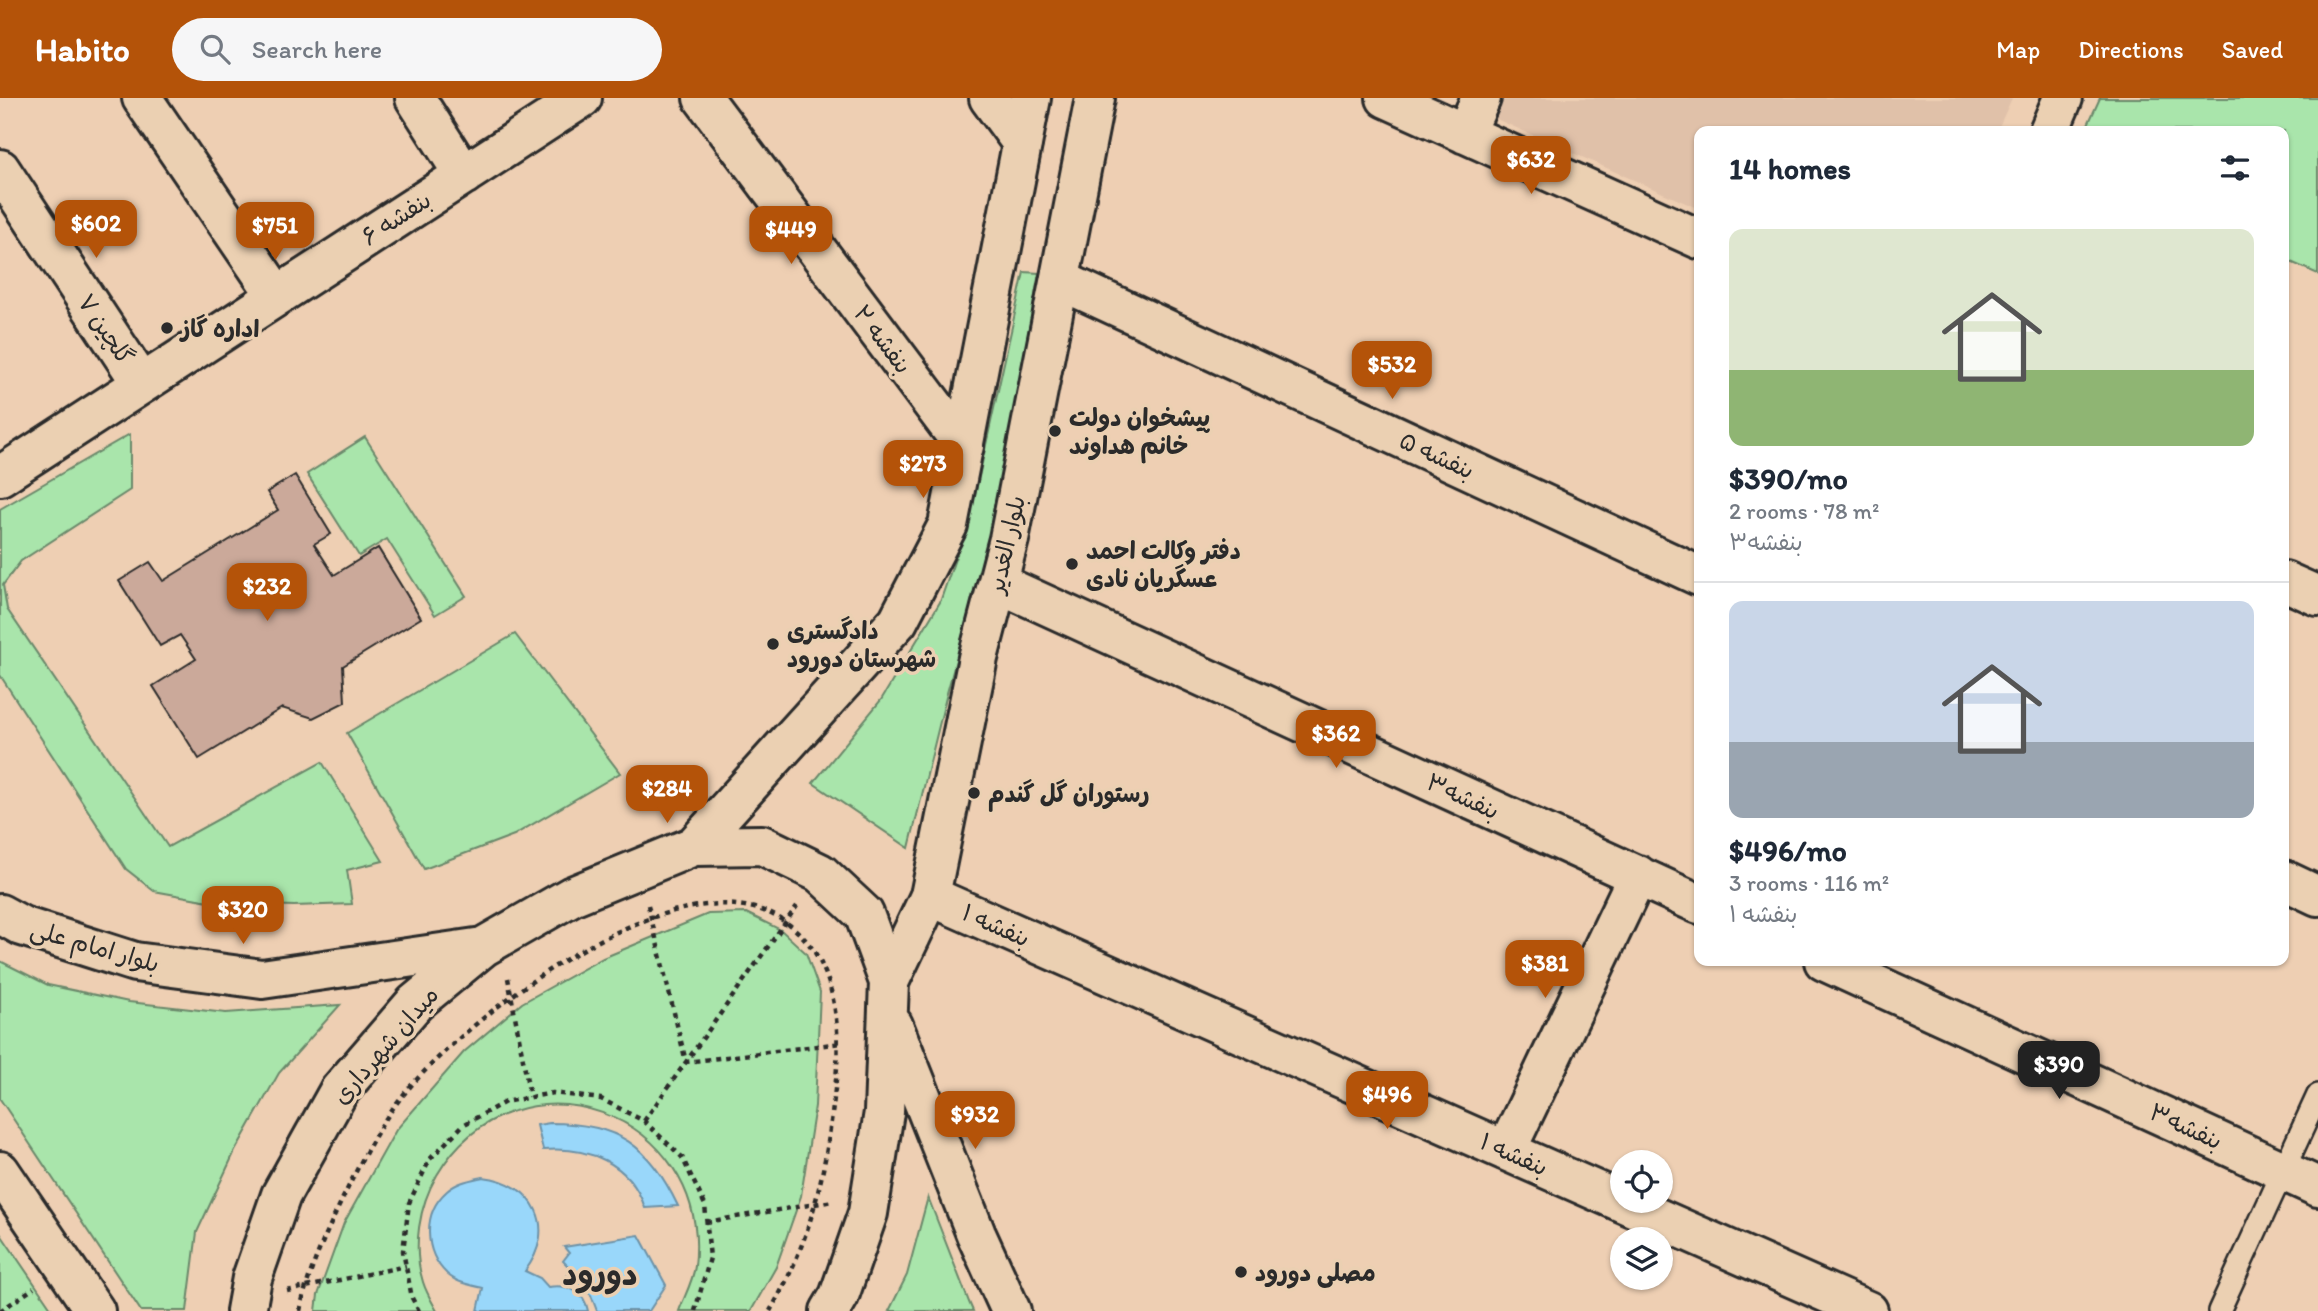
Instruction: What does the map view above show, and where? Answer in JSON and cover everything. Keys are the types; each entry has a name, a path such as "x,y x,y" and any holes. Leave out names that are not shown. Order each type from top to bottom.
{"street":[{"path":"142,98 277,296"},
{"path":"415,98 464,175"},
{"name":"بنفشه ۶","path":"0,476 582,98"},
{"name":"بنفشه ۲","path":"703,98 964,446"},
{"path":"989,98 1023,143"},
{"path":"694,846 898,621 948,525 1031,98"},
{"name":"بلوار الغدیر","path":"888,1011 930,896 978,658 1009,539 1096,98"},
{"path":"1386,98 1694,237"},
{"path":"1465,134 1481,98"},
{"path":"2051,126 2063,98"},
{"name":"گلچین ۷","path":"0,169 142,384"},
{"name":"بنفشه ۵","path":"1060,280 1694,574"},
{"name":"بنفشه۳","path":"998,583 1694,902"},
{"path":"2289,583 2318,596"},
{"name":"میدان شهرداری","path":"247,1305 252,1278 281,1195 339,1091 415,1003 491,942 572,896 694,846 762,845 820,873 864,914 888,1011 884,1112 868,1213 839,1296 830,1311"},
{"path":"1507,1151 1638,876"},
{"path":"2289,882 2318,896"},
{"name":"بنفشه ۱","path":"930,896 1868,1311"},
{"name":"بلوار امام علی","path":"0,914 22,926 135,962 262,979 491,942"},
{"name":"بنفشه۳","path":"1835,966 2318,1187"},
{"path":"888,1011 976,1234 1011,1311"},
{"path":"0,1171 95,1311"}],"lane":[{"path":"2219,1311 2318,1095"}],"path":[{"path":"639,869 686,1062"},
{"path":"644,1121 820,873"},
{"path":"300,1311 305,1287 319,1249 364,1154 408,1089 457,1039 511,995 599,940 651,918 708,905 738,904 770,912 787,921 806,940 820,960 833,1001 839,1044 831,1133 817,1203 786,1283 770,1311"},
{"path":"491,942 511,995 530,1097"},
{"path":"686,1062 839,1044 888,1011"},
{"path":"419,1311 412,1298 403,1251 409,1203 430,1159 463,1125 506,1102 553,1093 601,1100 644,1121 682,1157 705,1205 710,1258 695,1311"},
{"path":"706,1222 871,1194"},
{"path":"247,1305 305,1287 406,1266"}],"shaded area":[{"path":"1503,98 2012,98 1999,126 1694,126 1694,207 1494,118"}],"green space":[{"path":"2100,98 2318,98 2318,274 2289,261 2289,126 2087,126"},
{"path":"1024,272 1039,273 997,509 947,693 909,848 813,783 881,700 940,602 971,513"},
{"path":"130,434 130,490 21,561 3,585 7,609 168,847 322,762 383,861 347,870 352,904 225,904 154,891 126,869 0,675 0,509"},
{"path":"365,437 466,596 435,615 387,539 359,556 307,474"},
{"path":"515,634 620,773 514,835 424,869 347,733"},
{"path":"746,913 781,930 806,953 820,992 815,1106 801,1196 776,1267 751,1311 679,1311 695,1266 692,1212 673,1168 642,1134 602,1113 558,1105 513,1111 471,1134 437,1175 422,1213 418,1255 423,1282 437,1311 316,1311 318,1295 344,1223 396,1130 464,1052 522,1003 603,958 708,914"},
{"path":"0,961 48,985 129,1002 226,1013 340,1005 279,1073 235,1151 197,1232 187,1311 141,1311 0,1099"},
{"path":"928,1197 973,1311 889,1311 907,1275"},
{"path":"0,1233 53,1311 0,1311"}],"water":[{"path":"550,1123 595,1127 629,1142 655,1167 678,1206 645,1208 638,1192 618,1168 591,1154 559,1149 543,1150 537,1125"},
{"path":"483,1177 516,1188 528,1198 536,1210 540,1239 535,1255 525,1271 540,1278 548,1287 568,1288 579,1293 588,1311 478,1311 483,1288 455,1280 439,1265 430,1244 433,1210 451,1188"},
{"path":"639,1235 666,1285 649,1311 597,1311 591,1295 567,1276 572,1270 563,1261 569,1253 564,1247"}],"building":[{"path":"295,475 331,534 314,544 334,575 378,548 421,618 343,666 345,702 313,718 282,708 199,759 153,686 196,659 180,635 160,646 119,581 150,562 163,581 278,510 267,492"}],"place":[{"name":"اداره گاز","path":"167,328"},
{"name":"پیشخوان دولت خانم هداوند","path":"1055,431"},
{"name":"دفتر وکالت احمد عسگریان نادی","path":"1072,564"},
{"name":"دادگستری شهرستان دورود","path":"773,644"},
{"name":"رستوران گل گندم","path":"974,793"},
{"name":"مصلی دورود","path":"1241,1272"}],"district":[{"name":"دورود","path":"600,1274"}]}
